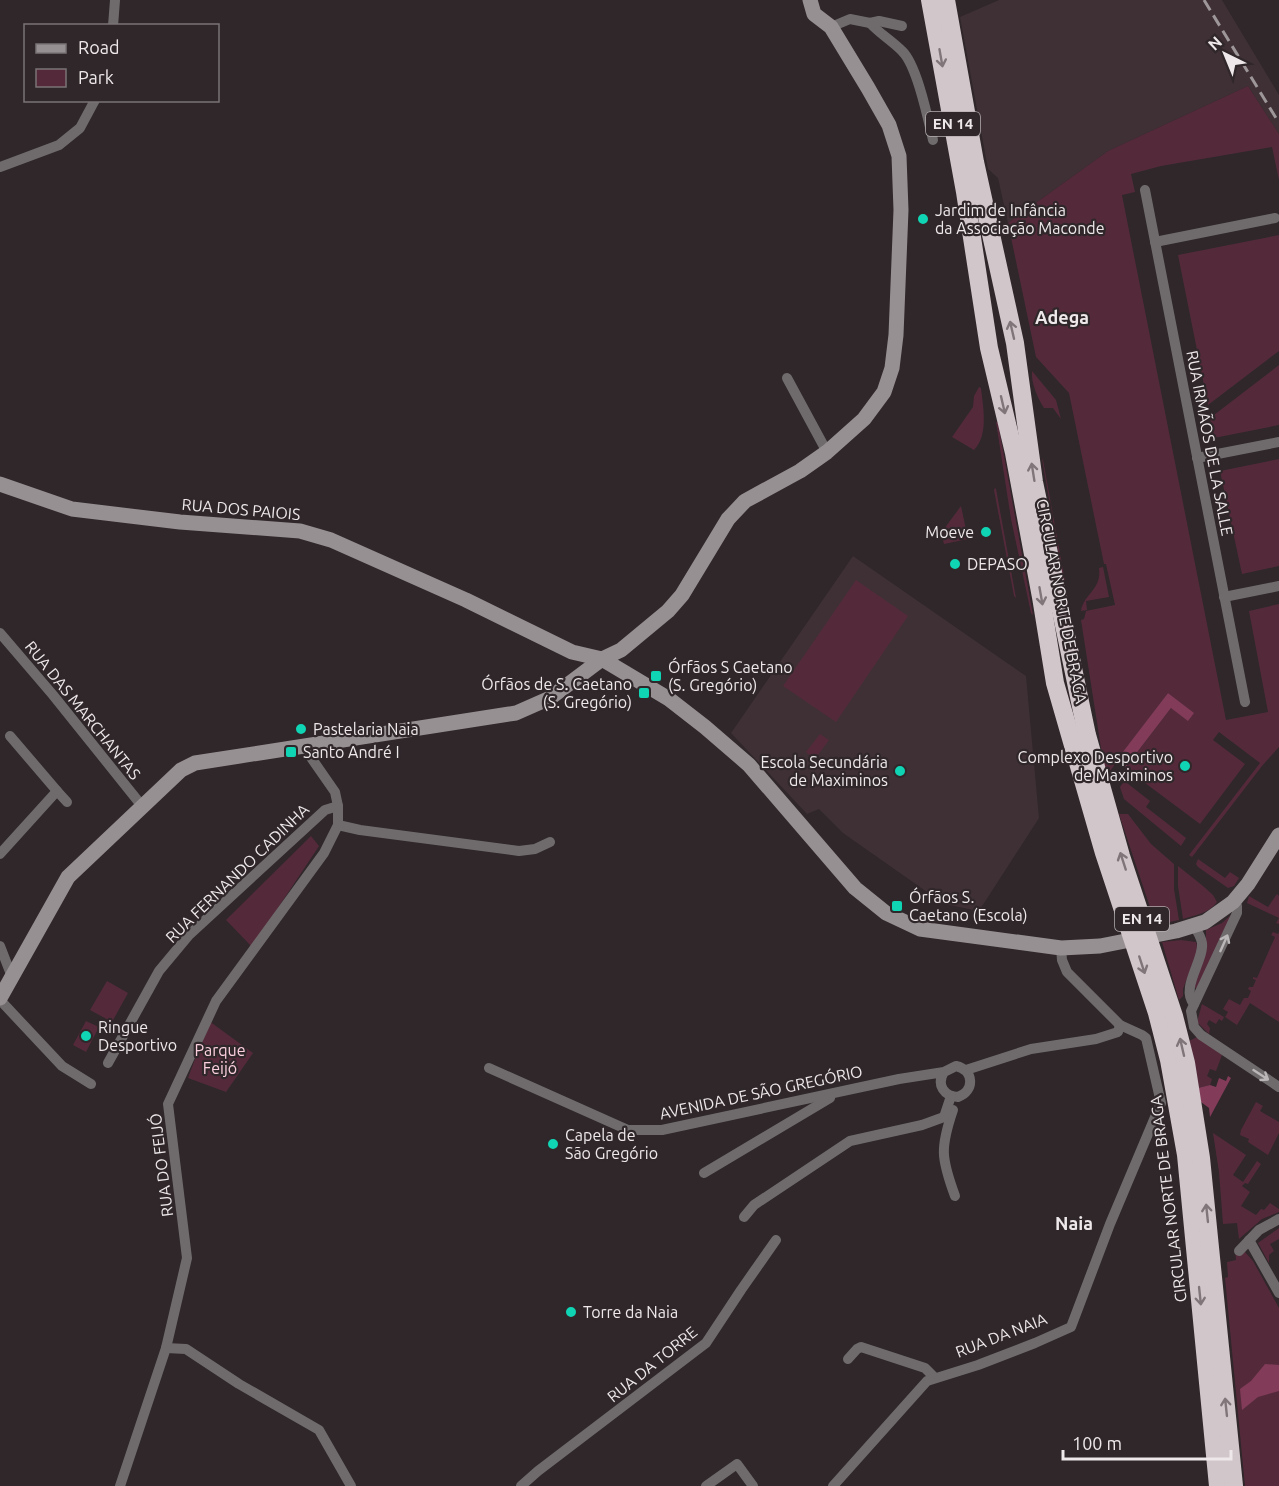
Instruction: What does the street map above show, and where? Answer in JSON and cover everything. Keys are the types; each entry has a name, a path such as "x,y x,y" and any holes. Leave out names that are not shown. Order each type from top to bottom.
{"highway":[{"name":"CIRCULAR NORTE DE BRAGA","path":"930,0 965,192 989,348 1014,453 1055,683 1104,853 1157,1013 1178,1102 1186,1155 1218,1486"},
{"name":"CIRCULAR NORTE DE BRAGA","path":"946,0 975,162 1015,343 1034,482 1087,735 1121,856 1162,979 1186,1063 1201,1158 1234,1486"}],"street":[{"path":"113,24 115,0"},
{"path":"91,1084 62,1066 0,999 68,878 181,770 195,763 516,713 550,698 602,659 621,650 668,611 682,595 728,519 745,501 800,471 827,452 864,419 884,392 892,369 899,290 901,210 899,156 889,125 831,27 814,14 810,0"},
{"path":"831,27 850,19 870,23 879,21 902,26"},
{"path":"870,23 880,34 904,52 914,70 933,140"},
{"path":"0,167 59,145 80,128 94,102"},
{"name":"RUA IRMÃOS DE LA SALLE","path":"1145,190 1245,702"},
{"path":"1155,242 1275,218"},
{"path":"787,378 827,452"},
{"path":"1197,458 1279,442"},
{"name":"RUA DOS PAIOIS","path":"0,484 72,509 180,522 300,531 332,540 466,600 572,652 602,659 669,699 705,727 749,765 855,888 886,913 920,929 1061,948 1100,946 1176,932 1194,926"},
{"path":"1224,597 1279,586"},
{"name":"RUA DAS MARCHANTAS","path":"0,633 142,806"},
{"path":"10,736 67,802"},
{"name":"RUA DO FEIJÓ","path":"120,1486 166,1348 187,1258 168,1104 216,1001 324,853 338,825 338,806 334,792 303,746"},
{"path":"0,854 57,791"},
{"name":"RUA FERNANDO CADINHA","path":"108,1063 159,971 189,935 325,810 338,806"},
{"path":"338,825 360,830 519,851 535,849 550,842"},
{"path":"1194,1004 1190,997 1191,985 1202,951 1202,941 1194,926 1213,918 1233,902 1248,884 1279,835"},
{"path":"1233,902 1237,906 1237,913 1194,1004 1191,1018 1194,1027 1201,1035 1279,1087"},
{"path":"0,946 12,977"},
{"path":"966,1070 1031,1049 1096,1039 1118,1032 1120,1025 1067,972 1062,960 1061,948"},
{"name":"RUA DA NAIA","path":"833,1486 927,1381 1024,1348 1071,1327 1110,1224 1161,1103 1146,1038 1120,1025"},
{"path":"744,1217 754,1205 850,1142 922,1125 944,1117 954,1097 967,1092 971,1086 970,1076 966,1070 956,1066 944,1072 940,1082 941,1087 954,1097"},
{"name":"AVENIDA DE SÃO GREGÓRIO","path":"489,1068 628,1130 662,1130 899,1079 944,1072"},
{"path":"704,1173 840,1092"},
{"path":"954,1097 944,1142 944,1166 955,1196"},
{"path":"1239,1251 1260,1230 1279,1219"},
{"name":"RUA DA TORRE","path":"521,1486 706,1343 776,1240"},
{"path":"1249,1240 1279,1293"},
{"path":"848,1359 861,1347 925,1368 935,1378"},
{"path":"166,1348 186,1350 239,1384 319,1430 351,1486"},
{"path":"706,1486 737,1464 753,1486"}],"shaded area":[{"path":"999,0 1222,0 1279,95 1279,134 1248,86 1108,151 1008,223 998,178 988,169 960,17"},
{"name":"Escola Secundária de Maximinos","path":"853,556 1026,676 1039,818 979,911 944,904 843,833 819,809 807,814 731,733"},
{"path":"1168,693 1194,713 1188,721 1171,708 1125,768 1116,761"},
{"path":"1228,1076 1231,1078 1210,1117 1209,1108 1201,1102 1198,1088 1210,1085 1216,1087 1219,1078 1226,1081"},
{"path":"1265,1364 1279,1365 1279,1391 1258,1397 1242,1410 1240,1389 1251,1381"}],"green space":[{"path":"1248,86 1279,134 1279,180 1272,147 1161,166 1131,174 1135,192 1122,195 1226,720 1268,712 1249,611 1279,604 1279,747 1192,857 1189,855 1260,763 1219,732 1213,740 1245,764 1200,824 1125,768 1171,708 1193,713 1168,693 1107,775 1081,620 1084,619 1086,611 1115,605 1106,564 1104,564 1069,393 1036,357 1008,223 1108,151"},
{"path":"1279,235 1279,351 1208,405 1178,255"},
{"path":"1279,365 1279,425 1214,438 1210,418"},
{"path":"1032,371 1056,400 1061,419 1053,408 1044,408 1035,390"},
{"path":"979,387 981,388 984,421 982,437 974,450 952,437 973,407 974,396"},
{"path":"996,422 998,423 1033,615 1011,519"},
{"path":"1279,459 1279,566 1242,574 1220,471"},
{"path":"1043,460 1065,581 1063,579"},
{"path":"996,489 1016,598 1014,596"},
{"path":"961,506 968,539 944,544 941,533"},
{"path":"1103,567 1109,597 1086,601 1087,610 1081,611 1083,605 1098,581 1099,568"},
{"path":"856,580 908,616 836,722 783,686"},
{"path":"820,734 829,740 815,759 806,752"},
{"path":"1123,783 1127,783 1150,801 1146,807 1186,838 1181,846 1124,799 1120,787"},
{"path":"1119,814 1128,814 1151,844 1174,864 1174,889 1179,920 1156,925"},
{"path":"311,836 319,846 252,947 226,920"},
{"path":"1198,859 1225,878 1230,872 1239,878 1234,886 1228,888 1198,867 1196,864"},
{"path":"1178,866 1213,895 1217,902 1210,909 1183,919 1178,886"},
{"path":"1277,894 1279,896 1279,918 1247,903 1249,896 1268,907"},
{"path":"1231,915 1198,989 1194,987 1206,941 1206,930 1222,923"},
{"path":"1273,932 1278,934 1279,932 1279,1022 1250,1003 1237,1025 1225,1017 1228,1012 1223,1009 1229,999 1240,1005 1244,998 1248,998 1251,991 1248,989 1253,987 1256,980 1253,977 1257,978 1275,937 1271,935"},
{"path":"1181,940 1196,942 1198,950 1183,989 1183,996 1179,1000 1162,942"},
{"path":"107,981 128,993 112,1022 90,1010"},
{"path":"1202,1004 1224,1017 1216,1024 1209,1020 1207,1024 1210,1028 1209,1034 1197,1022"},
{"name":"Ringue Desportivo","path":"86,1021 99,1027 86,1052 73,1045"},
{"name":"Parque Feijó","path":"209,1021 253,1053 226,1092 188,1078"},
{"path":"1197,1037 1222,1055 1216,1071 1210,1069 1207,1076 1212,1079 1210,1085 1198,1088 1189,1041"},
{"path":"1256,1102 1263,1106 1260,1111 1279,1122 1279,1133 1268,1155 1248,1142 1249,1139 1240,1135"},
{"path":"1213,1133 1246,1155 1233,1175 1243,1182 1257,1161 1261,1164 1248,1184 1245,1183 1242,1186 1250,1192 1241,1206 1256,1215 1270,1203 1279,1209 1279,1212 1262,1219 1239,1239 1237,1223 1223,1224"},
{"path":"1279,1228 1279,1239 1270,1244 1274,1251 1269,1255 1269,1263 1258,1243"},
{"path":"1235,1248 1245,1252 1253,1261 1279,1308 1279,1486 1245,1486 1225,1278 1228,1277 1227,1262 1236,1260"}],"railway":[{"path":"1204,0 1279,123"}],"place":[{"name":"Jardim de Infância da Associação Maconde","path":"923,219"},
{"name":"Moeve","path":"986,532"},
{"name":"DEPASO","path":"955,564"},
{"name":"Órfãos S Caetano (S. Gregório)","path":"656,676"},
{"name":"Órfãos de S. Caetano (S. Gregório)","path":"644,693"},
{"name":"Pastelaria Naia","path":"301,729"},
{"name":"Santo André I","path":"291,752"},
{"name":"Complexo Desportivo de Maximinos","path":"1185,766"},
{"name":"Escola Secundária de Maximinos","path":"900,771"},
{"name":"Órfãos S. Caetano (Escola)","path":"897,906"},
{"name":"Ringue Desportivo","path":"86,1036"},
{"name":"Capela de São Gregório","path":"553,1144"},
{"name":"Torre da Naia","path":"571,1312"}],"district":[{"name":"Adega","path":"1062,318"},
{"name":"Naia","path":"1074,1224"}]}
